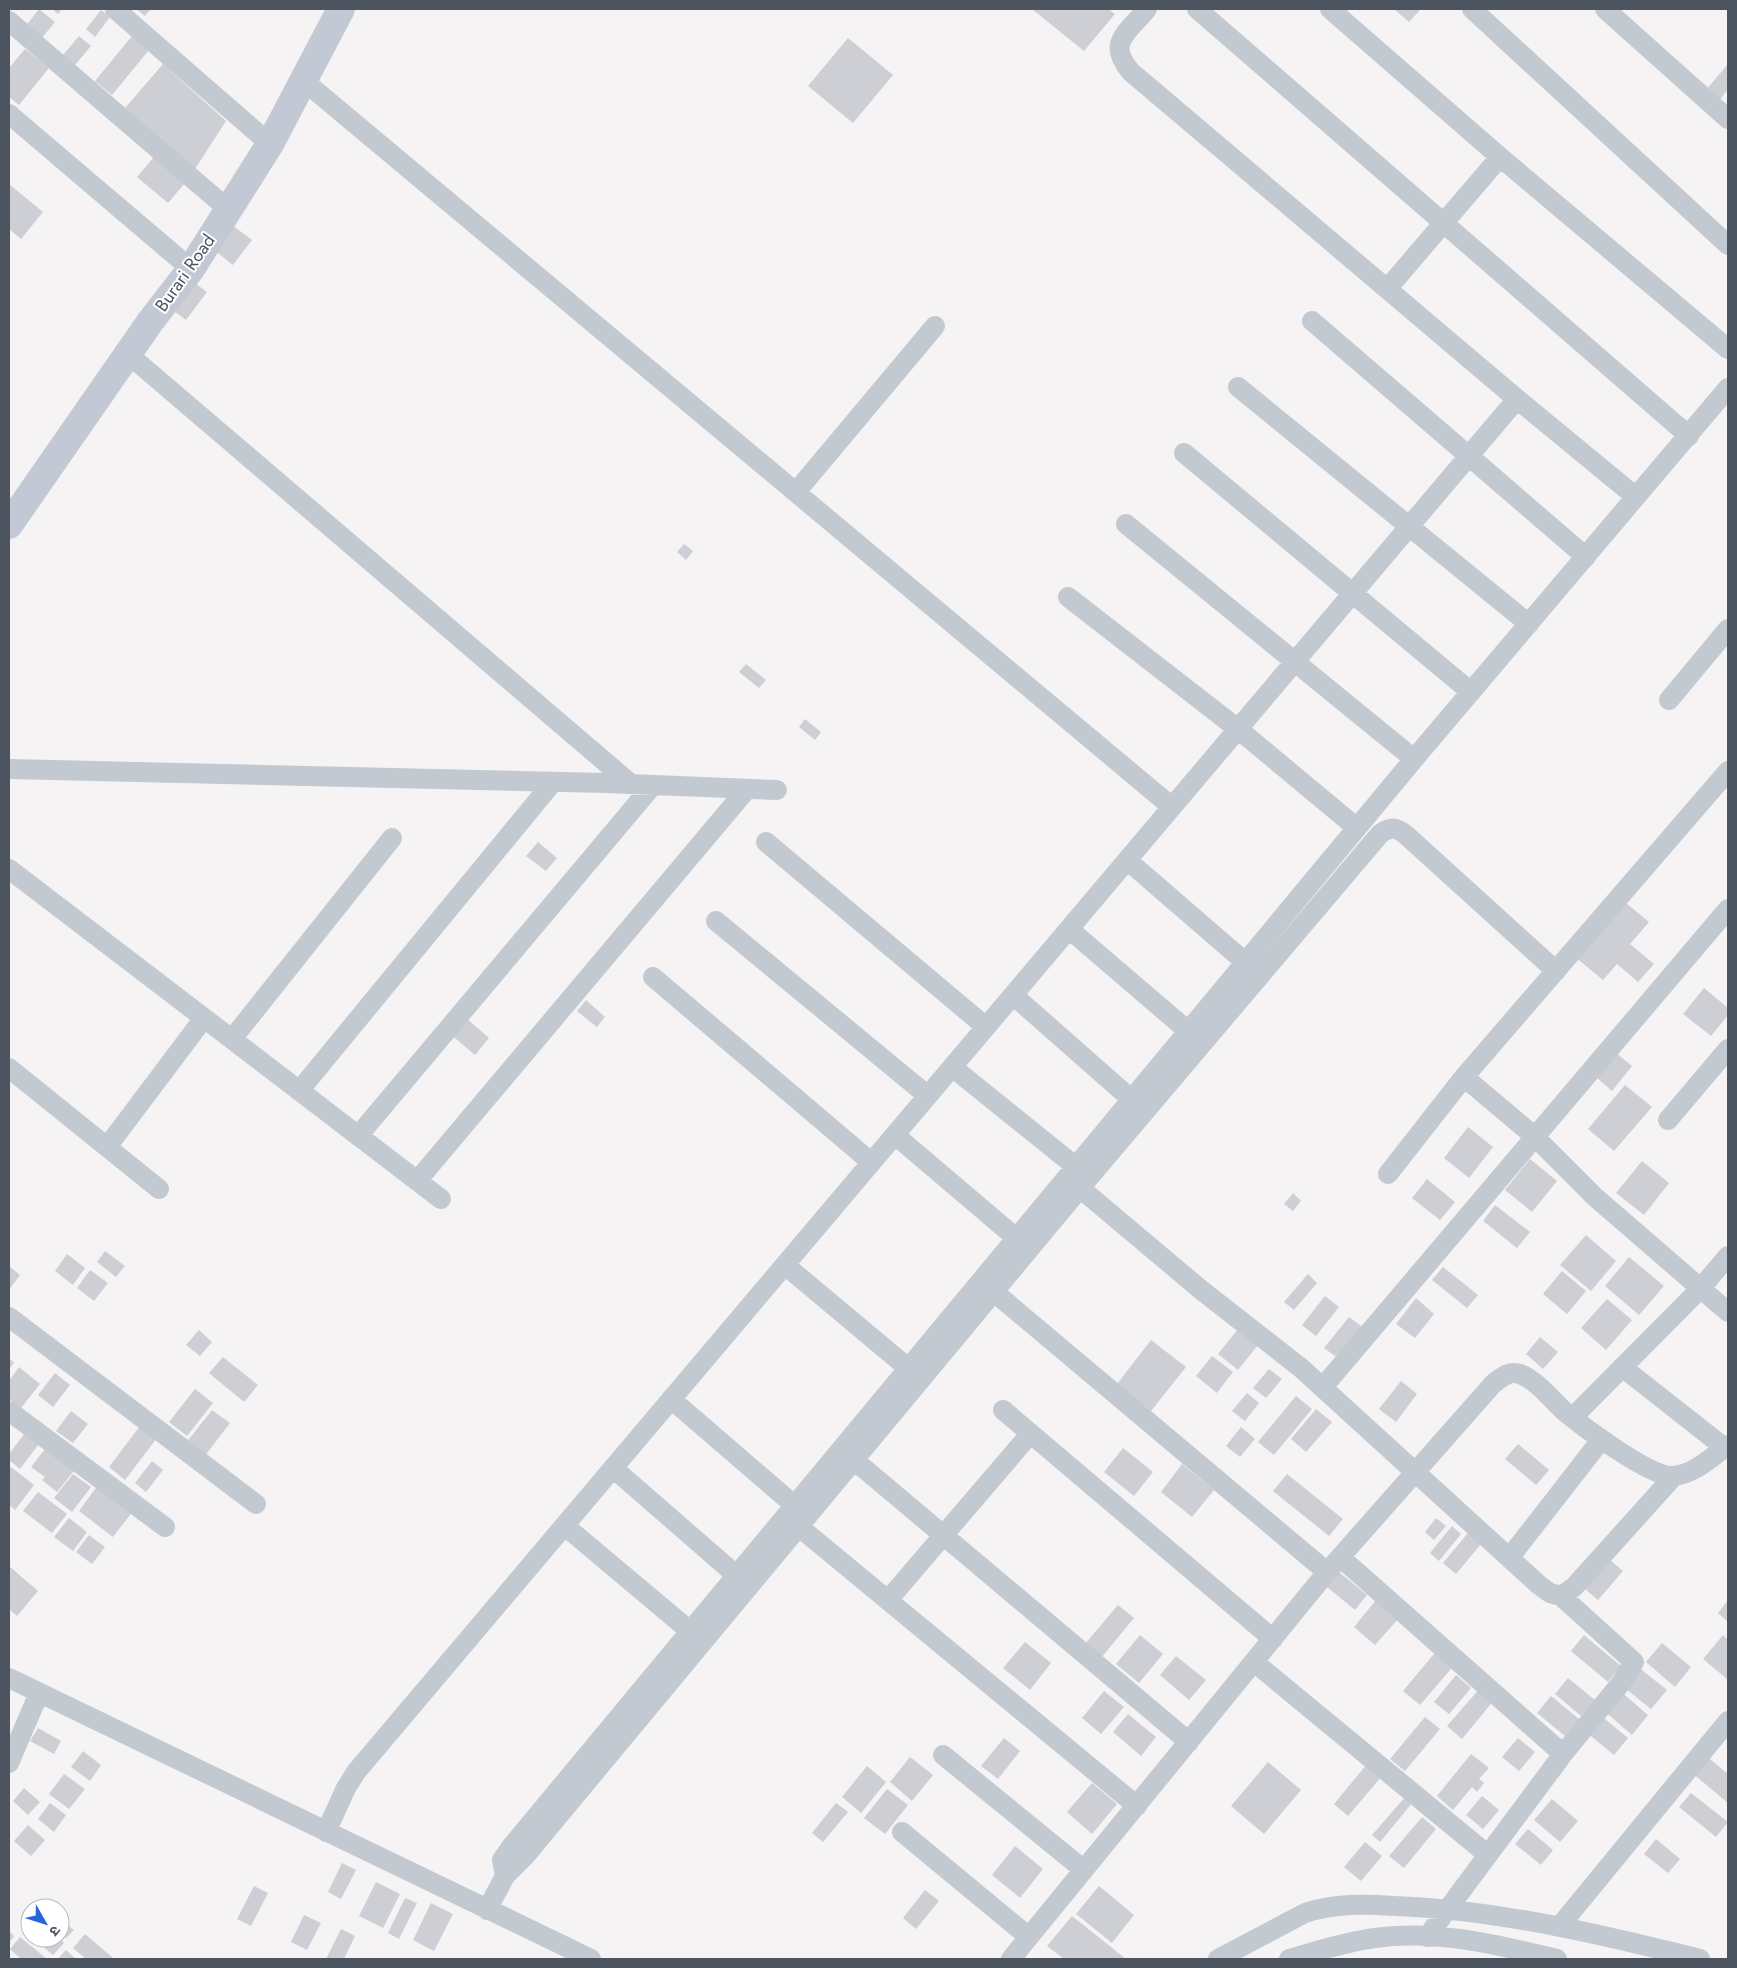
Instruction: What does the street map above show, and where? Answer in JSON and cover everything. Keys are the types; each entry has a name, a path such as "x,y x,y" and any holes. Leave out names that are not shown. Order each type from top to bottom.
{"main road":[{"name":"Burari Road","path":"9,524 128,354 191,269 270,144 341,9"}],"street":[{"path":"115,9 270,144"},
{"path":"1147,9 1121,40 1118,49 1121,60 1131,72 1517,399 1636,497"},
{"path":"1197,9 1688,436"},
{"path":"1330,9 1500,157 1728,350"},
{"path":"1472,9 1728,245"},
{"path":"1605,9 1728,119"},
{"path":"9,21 229,210"},
{"path":"304,81 1172,807"},
{"path":"9,114 191,269"},
{"path":"1387,289 1500,157"},
{"path":"1312,321 1586,557"},
{"path":"796,492 935,326"},
{"path":"128,354 631,784"},
{"path":"1238,387 1410,525 1529,624"},
{"path":"497,1892 504,1854 1245,962 1728,388"},
{"path":"328,1827 339,1802 356,1772 1517,399"},
{"path":"1184,453 1471,692"},
{"path":"1126,524 1414,760"},
{"path":"1068,597 1238,729 1357,828"},
{"path":"1669,700 1728,629"},
{"path":"9,768 631,784 777,790"},
{"path":"1388,1174 1464,1077 1728,771"},
{"path":"299,1091 553,782"},
{"path":"358,1136 653,785"},
{"path":"417,1181 747,789"},
{"path":"497,1892 798,1526 1080,1188 1380,834 1388,828 1397,828 1406,835 1556,971"},
{"path":"232,1039 392,838"},
{"path":"766,842 986,1027"},
{"path":"1127,860 1245,962"},
{"path":"9,869 441,1199"},
{"path":"1323,1387 1728,909"},
{"path":"716,921 928,1096"},
{"path":"1069,929 1188,1031"},
{"path":"653,977 871,1162"},
{"path":"1013,995 1131,1099"},
{"path":"107,1146 204,1018"},
{"path":"1668,1120 1728,1049"},
{"path":"952,1067 1075,1166"},
{"path":"9,1068 159,1189"},
{"path":"1464,1077 1534,1136 1595,1197 1728,1312"},
{"path":"895,1135 1016,1238"},
{"path":"1080,1188 1200,1289 1323,1387 1539,1585 1550,1593 1561,1596 1634,1662 1621,1683 1563,1754 1427,1937"},
{"path":"1572,1418 1700,1289 1728,1256"},
{"path":"785,1265 908,1368"},
{"path":"994,1292 1327,1572"},
{"path":"9,1317 256,1504"},
{"path":"1011,1959 1327,1572 1492,1384 1507,1374 1518,1374 1529,1380 1572,1418 1601,1440 1661,1475 1674,1476 1702,1465 1726,1446 1622,1366"},
{"path":"671,1399 794,1505"},
{"path":"9,1410 165,1527"},
{"path":"1003,1410 1273,1639"},
{"path":"888,1600 1030,1434"},
{"path":"1510,1557 1601,1440"},
{"path":"854,1460 1189,1742"},
{"path":"613,1468 736,1575"},
{"path":"1561,1596 1574,1587 1674,1476"},
{"path":"564,1526 690,1631"},
{"path":"798,1526 1137,1806"},
{"path":"1340,1557 1563,1754"},
{"path":"1254,1662 1488,1855"},
{"path":"9,1678 328,1827 497,1892 591,1959"},
{"path":"9,1763 39,1693"},
{"path":"1559,1927 1728,1721"},
{"path":"943,1755 1084,1870"},
{"path":"902,1832 1029,1937"},
{"path":"1218,1959 1305,1913 1319,1908 1354,1904 1449,1908 1602,1935 1700,1959"},
{"path":"1289,1959 1333,1946 1377,1938 1427,1937 1499,1945 1557,1959"}],"building":[{"path":"39,9 55,22 41,39 25,27"},
{"path":"52,9 62,9 58,14"},
{"path":"136,9 151,9 145,16"},
{"path":"1032,9 1108,9 1115,14 1084,51"},
{"path":"1394,9 1421,9 1409,22"},
{"path":"101,10 110,17 95,37 86,29"},
{"path":"79,36 91,46 75,65 63,55"},
{"path":"132,36 149,50 112,95 95,81"},
{"path":"848,38 893,75 853,123 808,86"},
{"path":"25,49 49,68 19,105 9,97 9,68"},
{"path":"163,64 226,121 195,169 125,108"},
{"path":"1728,64 1728,89 1719,101 1706,90"},
{"path":"154,157 185,183 168,203 137,177"},
{"path":"9,184 43,212 21,239 9,229"},
{"path":"232,225 252,240 233,265 214,250"},
{"path":"195,283 207,292 186,320 174,311"},
{"path":"684,544 693,551 686,560 677,552"},
{"path":"746,664 766,680 759,688 739,672"},
{"path":"805,719 821,732 815,740 799,727"},
{"path":"538,842 557,858 546,871 526,856"},
{"path":"1621,899 1649,922 1630,944 1654,964 1638,982 1617,964 1603,980 1574,956"},
{"path":"1704,988 1728,1008 1728,1015 1711,1036 1683,1014"},
{"path":"586,1000 605,1017 597,1027 577,1011"},
{"path":"464,1016 489,1038 475,1055 449,1033"},
{"path":"1615,1052 1632,1066 1612,1091 1595,1076"},
{"path":"1625,1085 1652,1107 1614,1151 1588,1129"},
{"path":"1468,1127 1493,1147 1469,1178 1444,1158"},
{"path":"1530,1159 1557,1181 1532,1212 1505,1190"},
{"path":"1642,1161 1669,1183 1644,1215 1616,1193"},
{"path":"1427,1179 1455,1202 1440,1220 1412,1198"},
{"path":"1293,1193 1301,1201 1293,1211 1284,1204"},
{"path":"1495,1205 1530,1232 1517,1248 1483,1221"},
{"path":"1586,1235 1616,1261 1591,1291 1560,1265"},
{"path":"105,1251 125,1266 116,1277 97,1262"},
{"path":"67,1254 85,1268 73,1285 55,1271"},
{"path":"1629,1257 1664,1286 1639,1315 1605,1286"},
{"path":"9,1266 20,1275 9,1290"},
{"path":"1443,1267 1478,1295 1467,1308 1432,1280"},
{"path":"90,1270 108,1283 94,1301 77,1288"},
{"path":"1562,1271 1586,1291 1567,1314 1543,1294"},
{"path":"1308,1274 1317,1283 1294,1310 1284,1302"},
{"path":"1325,1296 1339,1307 1316,1336 1302,1325"},
{"path":"1416,1298 1434,1314 1415,1338 1396,1324"},
{"path":"1607,1299 1632,1320 1606,1350 1581,1328"},
{"path":"1349,1317 1364,1328 1339,1359 1324,1348"},
{"path":"1238,1329 1258,1345 1238,1370 1218,1354"},
{"path":"199,1330 212,1342 200,1356 186,1345"},
{"path":"1540,1337 1558,1352 1543,1369 1526,1354"},
{"path":"1151,1340 1186,1367 1151,1411 1117,1384"},
{"path":"1212,1356 1233,1372 1217,1393 1196,1376"},
{"path":"223,1357 258,1385 244,1402 209,1373"},
{"path":"9,1358 14,1363 9,1369"},
{"path":"19,1367 40,1384 21,1408 9,1399 9,1381"},
{"path":"1269,1369 1282,1379 1266,1398 1253,1388"},
{"path":"55,1373 70,1385 53,1407 38,1395"},
{"path":"1401,1381 1417,1394 1396,1422 1379,1409"},
{"path":"195,1389 213,1403 187,1436 169,1422"},
{"path":"1247,1393 1259,1403 1245,1421 1232,1411"},
{"path":"1296,1396 1312,1409 1274,1455 1258,1442"},
{"path":"1316,1409 1332,1422 1306,1452 1291,1439"},
{"path":"212,1410 230,1423 204,1457 186,1443"},
{"path":"71,1411 88,1424 73,1443 56,1431"},
{"path":"140,1426 157,1438 125,1480 109,1467"},
{"path":"1241,1427 1255,1439 1240,1457 1226,1446"},
{"path":"25,1433 39,1444 20,1469 9,1460 9,1454"},
{"path":"1518,1444 1549,1470 1536,1485 1505,1459"},
{"path":"48,1445 77,1467 57,1492 42,1480 45,1477 31,1467"},
{"path":"1123,1448 1153,1472 1134,1496 1104,1472"},
{"path":"152,1461 163,1470 146,1492 135,1483"},
{"path":"1182,1464 1214,1490 1192,1517 1161,1492"},
{"path":"11,1467 34,1485 15,1510 9,1505 9,1470"},
{"path":"73,1474 91,1487 72,1512 54,1498"},
{"path":"1287,1474 1343,1519 1329,1536 1273,1491"},
{"path":"98,1485 133,1511 113,1537 79,1511"},
{"path":"38,1492 67,1514 52,1533 23,1511"},
{"path":"69,1518 87,1532 73,1551 54,1537"},
{"path":"1436,1518 1446,1526 1434,1540 1425,1532"},
{"path":"1452,1526 1461,1534 1439,1561 1430,1553"},
{"path":"1468,1533 1481,1544 1456,1574 1443,1563"},
{"path":"89,1535 105,1547 92,1564 76,1552"},
{"path":"1610,1560 1623,1571 1598,1600 1585,1589"},
{"path":"9,1566 38,1591 17,1616 9,1609"},
{"path":"1339,1572 1367,1595 1355,1610 1327,1587"},
{"path":"1376,1600 1399,1618 1375,1645 1354,1627"},
{"path":"1728,1600 1728,1622 1718,1613"},
{"path":"1118,1605 1134,1618 1101,1658 1085,1644"},
{"path":"1140,1635 1163,1654 1139,1683 1116,1664"},
{"path":"1584,1635 1621,1666 1608,1682 1571,1651"},
{"path":"1723,1635 1728,1640 1728,1680 1703,1659"},
{"path":"1025,1642 1051,1663 1030,1690 1003,1668"},
{"path":"1662,1643 1691,1667 1675,1687 1646,1662"},
{"path":"1438,1649 1456,1663 1420,1705 1403,1691"},
{"path":"1176,1656 1206,1680 1189,1700 1160,1675"},
{"path":"1637,1666 1667,1690 1651,1709 1621,1685"},
{"path":"1456,1675 1471,1688 1449,1714 1434,1702"},
{"path":"1568,1678 1595,1700 1581,1716 1555,1694"},
{"path":"1481,1687 1495,1699 1462,1739 1447,1726"},
{"path":"1619,1690 1648,1715 1632,1735 1602,1709"},
{"path":"1104,1691 1124,1707 1101,1734 1082,1718"},
{"path":"1551,1696 1579,1719 1565,1736 1537,1713"},
{"path":"1128,1714 1156,1737 1141,1756 1113,1732"},
{"path":"1600,1715 1628,1738 1614,1755 1586,1732"},
{"path":"1425,1717 1440,1729 1405,1771 1390,1759"},
{"path":"38,1728 61,1741 54,1754 30,1741"},
{"path":"1004,1738 1020,1751 998,1779 981,1766"},
{"path":"1518,1738 1535,1752 1519,1771 1502,1757"},
{"path":"83,1751 101,1765 90,1781 71,1767"},
{"path":"1471,1754 1489,1768 1479,1779 1484,1783 1477,1792 1472,1787 1453,1810 1437,1796"},
{"path":"1705,1755 1728,1774 1728,1803 1691,1772"},
{"path":"910,1757 933,1775 912,1801 890,1782"},
{"path":"1268,1762 1301,1790 1264,1834 1231,1806"},
{"path":"1367,1764 1382,1776 1348,1816 1334,1804"},
{"path":"867,1766 886,1782 861,1813 842,1797"},
{"path":"64,1774 85,1789 69,1809 49,1794"},
{"path":"1092,1783 1117,1804 1092,1834 1067,1812"},
{"path":"24,1788 40,1802 28,1815 13,1801"},
{"path":"887,1789 908,1805 885,1834 864,1818"},
{"path":"1691,1793 1728,1822 1716,1837 1679,1807"},
{"path":"1406,1796 1413,1802 1380,1842 1372,1835"},
{"path":"1482,1796 1499,1810 1483,1829 1466,1815"},
{"path":"1552,1799 1578,1821 1560,1842 1534,1820"},
{"path":"50,1803 66,1815 54,1832 38,1819"},
{"path":"836,1803 848,1812 823,1842 812,1833"},
{"path":"1422,1817 1436,1829 1404,1868 1389,1856"},
{"path":"28,1825 45,1840 31,1856 14,1841"},
{"path":"1528,1829 1553,1850 1541,1865 1515,1844"},
{"path":"1656,1839 1680,1859 1668,1873 1644,1854"},
{"path":"1365,1842 1382,1856 1361,1881 1344,1867"},
{"path":"1015,1846 1043,1869 1020,1898 992,1875"},
{"path":"342,1863 356,1870 341,1899 328,1892"},
{"path":"376,1882 400,1894 383,1928 359,1916"},
{"path":"254,1886 268,1893 251,1926 237,1919"},
{"path":"1099,1886 1134,1915 1112,1943 1076,1914"},
{"path":"925,1890 939,1901 916,1929 903,1918"},
{"path":"405,1898 417,1903 399,1939 388,1933"},
{"path":"431,1903 453,1914 434,1951 413,1940"},
{"path":"304,1915 321,1923 307,1950 291,1942"},
{"path":"1072,1916 1126,1959 1064,1959 1047,1946"},
{"path":"341,1929 355,1936 344,1959 326,1959"},
{"path":"9,1931 14,1936 9,1943"},
{"path":"85,1934 113,1958 86,1959 73,1948"},
{"path":"20,1937 20,1948 34,1948 47,1959 21,1959 10,1949"},
{"path":"44,1948 59,1948 53,1955"},
{"path":"66,1950 76,1959 58,1959"}]}
